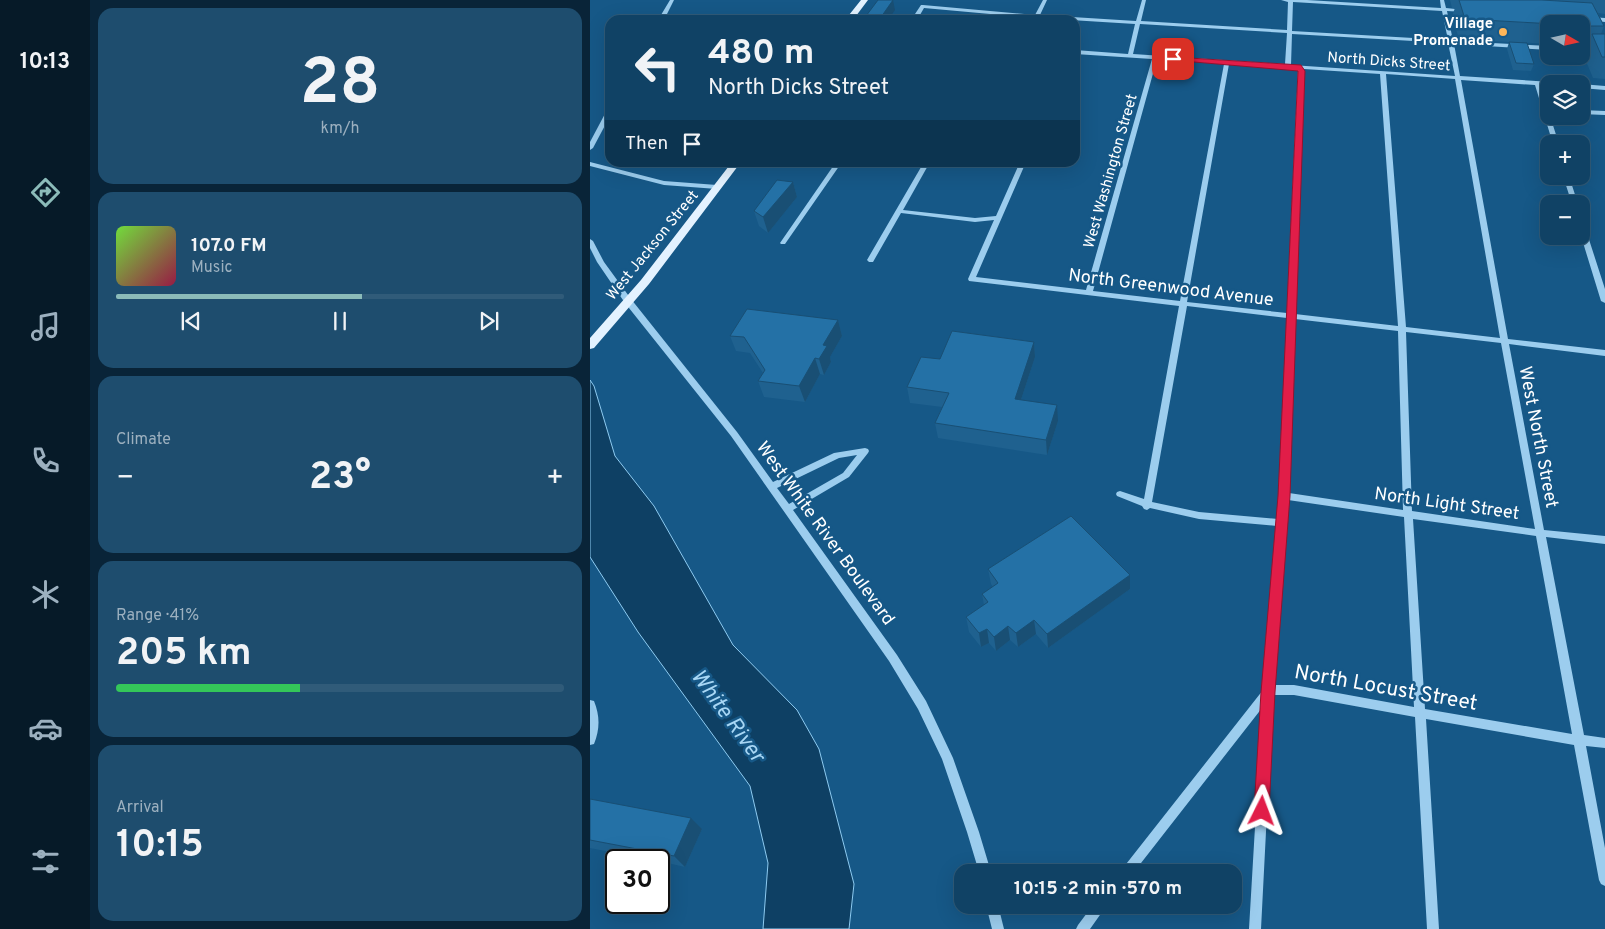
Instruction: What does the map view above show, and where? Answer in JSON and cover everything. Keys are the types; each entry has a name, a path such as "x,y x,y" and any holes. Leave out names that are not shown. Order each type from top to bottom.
{"main road":[{"path":"853,15 865,0"},
{"name":"West Jackson Street","path":"590,345 628,301 733,167"}],"street":[{"path":"663,15 672,0"},
{"path":"1038,15 1045,0"},
{"path":"1130,56 1144,0"},
{"path":"1283,0 1472,11"},
{"path":"1288,66 1291,0"},
{"name":"West North Street","path":"1442,0 1458,78 1505,343 1605,880"},
{"path":"917,15 923,6 1008,15"},
{"path":"1590,18 1605,20"},
{"path":"1590,18 1598,29"},
{"path":"1080,20 1540,47"},
{"path":"1590,51 1605,52"},
{"name":"North Dicks Street","path":"1080,52 1540,83"},
{"name":"West Washington Street","path":"1089,291 1155,58"},
{"path":"1147,506 1227,62"},
{"path":"1255,929 1268,692 1284,496 1301,67"},
{"path":"1383,73 1402,328 1408,514 1433,929"},
{"path":"1537,83 1540,91"},
{"path":"1590,87 1605,88"},
{"path":"1590,112 1605,113"},
{"path":"590,148 605,120"},
{"path":"590,164 664,183 718,187"},
{"path":"784,243 836,167"},
{"path":"871,260 925,167"},
{"path":"899,210 975,220 999,218 1021,167"},
{"name":"North Greenwood Avenue","path":"999,218 972,280 1089,291 1402,328 1505,343 1605,353"},
{"name":"West White River Boulevard","path":"590,240 601,262 628,301 734,434 894,658 922,705 959,788 983,864"},
{"path":"1588,245 1605,301"},
{"path":"772,488 837,455 865,451 846,475 787,509"},
{"path":"1120,494 1147,506 1226,519 1281,524"},
{"name":"North Light Street","path":"1284,496 1605,540"},
{"name":"North Locust Street","path":"1133,864 1268,692 1276,689 1294,690 1555,737 1605,743"},
{"path":"590,704 594,722 590,740"},
{"path":"994,914 998,929"},
{"path":"1082,929 1094,914"}],"water":[{"name":"White River","path":"590,380 594,386 615,456 654,506 733,645 797,710 819,749 854,884 849,929 763,929 768,863 750,786 638,632 590,557"}],"building":[{"path":"878,0 893,0 882,15 867,15"},
{"path":"1459,0 1542,0 1592,3 1604,26 1590,26 1590,15 1540,15 1540,23 1465,19"},
{"path":"1592,34 1605,34 1605,57 1602,57"},
{"path":"1509,42 1527,43 1534,64 1516,63"},
{"path":"777,180 793,182 763,217 754,211"},
{"path":"747,309 838,320 823,345 827,346 819,359 815,358 799,386 758,381 765,370 744,337 730,336"},
{"path":"952,331 1034,342 1015,399 1057,405 1046,440 935,423 949,393 907,387 921,357 940,359"},
{"path":"1071,516 1130,575 1047,634 1034,620 1016,633 1008,626 994,637 987,629 979,633 966,617 988,602 982,594 998,583 988,569"},
{"path":"590,799 691,818 674,856 670,855 670,849 637,849 590,840"}],"place":[{"name":"Village Promenade","path":"1503,32"}],"route":[{"path":"1173,59 1301,67 1284,496 1268,692 1262,811"}]}
